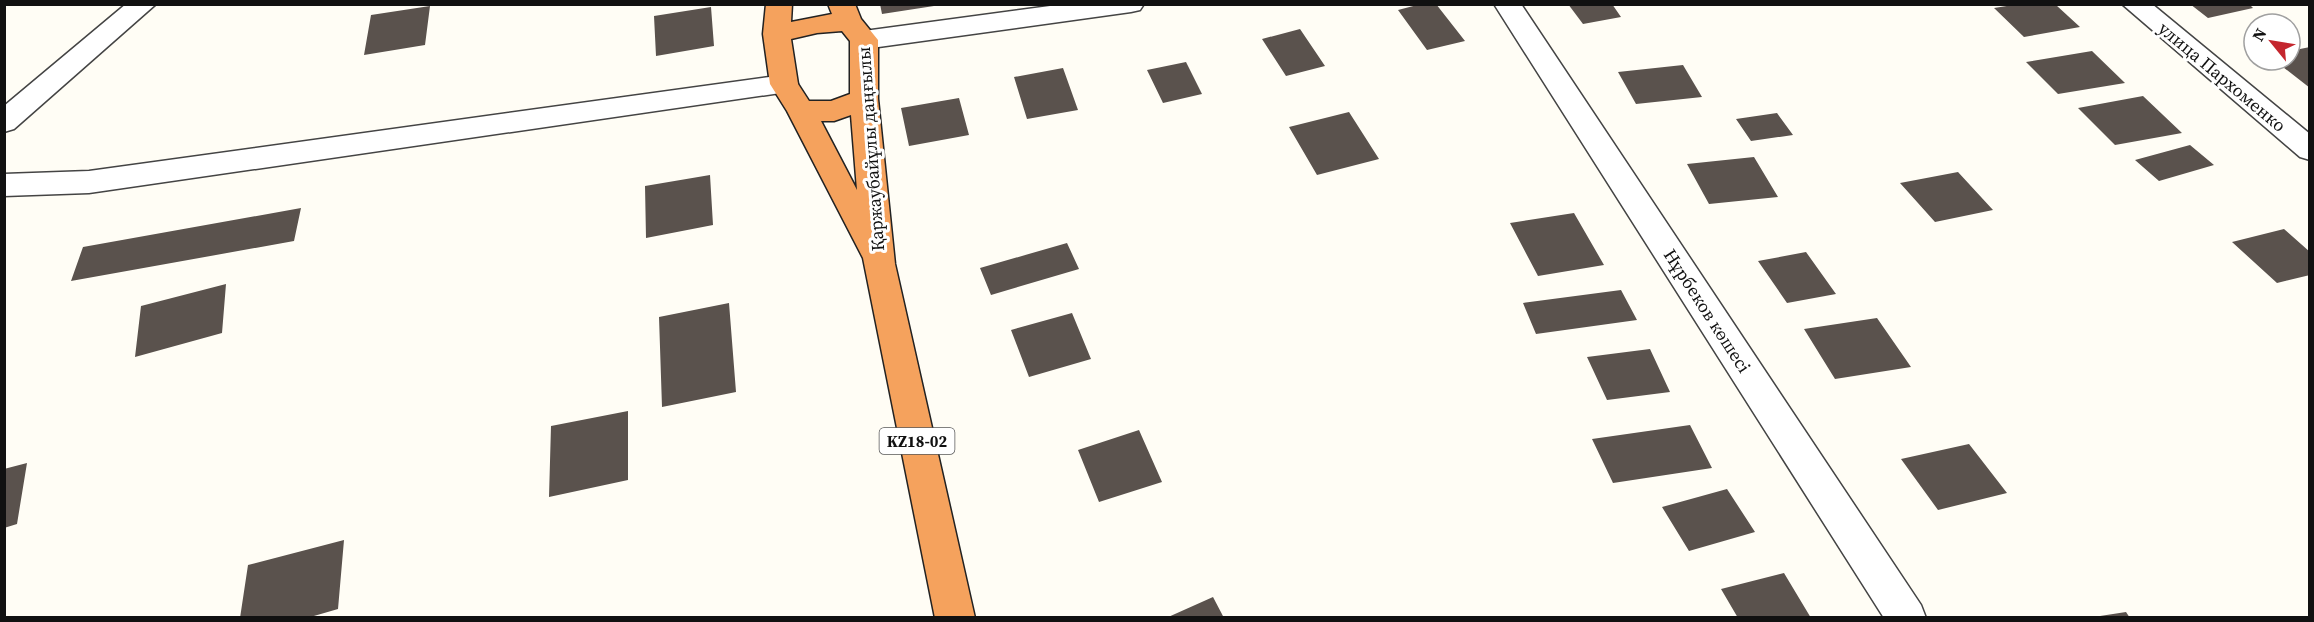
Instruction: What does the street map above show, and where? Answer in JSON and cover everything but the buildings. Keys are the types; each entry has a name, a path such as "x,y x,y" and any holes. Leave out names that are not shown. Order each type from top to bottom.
{"highway":[{"name":"Қаржаубайұлы даңғылы","path":"779,4 777,34 784,84 801,111 879,264"},
{"name":"Қаржаубайұлы даңғылы","path":"851,22 864,99 879,264 955,618"},
{"path":"777,34 817,24 851,22"},
{"path":"801,111 834,111 864,99"}],"street":[{"path":"4,122 143,4"},
{"path":"851,22 1131,4"},
{"name":"Нұрбеков көшесі","path":"1507,4 1907,618"},
{"name":"улица Пархоменко","path":"2135,4 2310,150"},
{"path":"4,185 88,182 784,84"}]}
